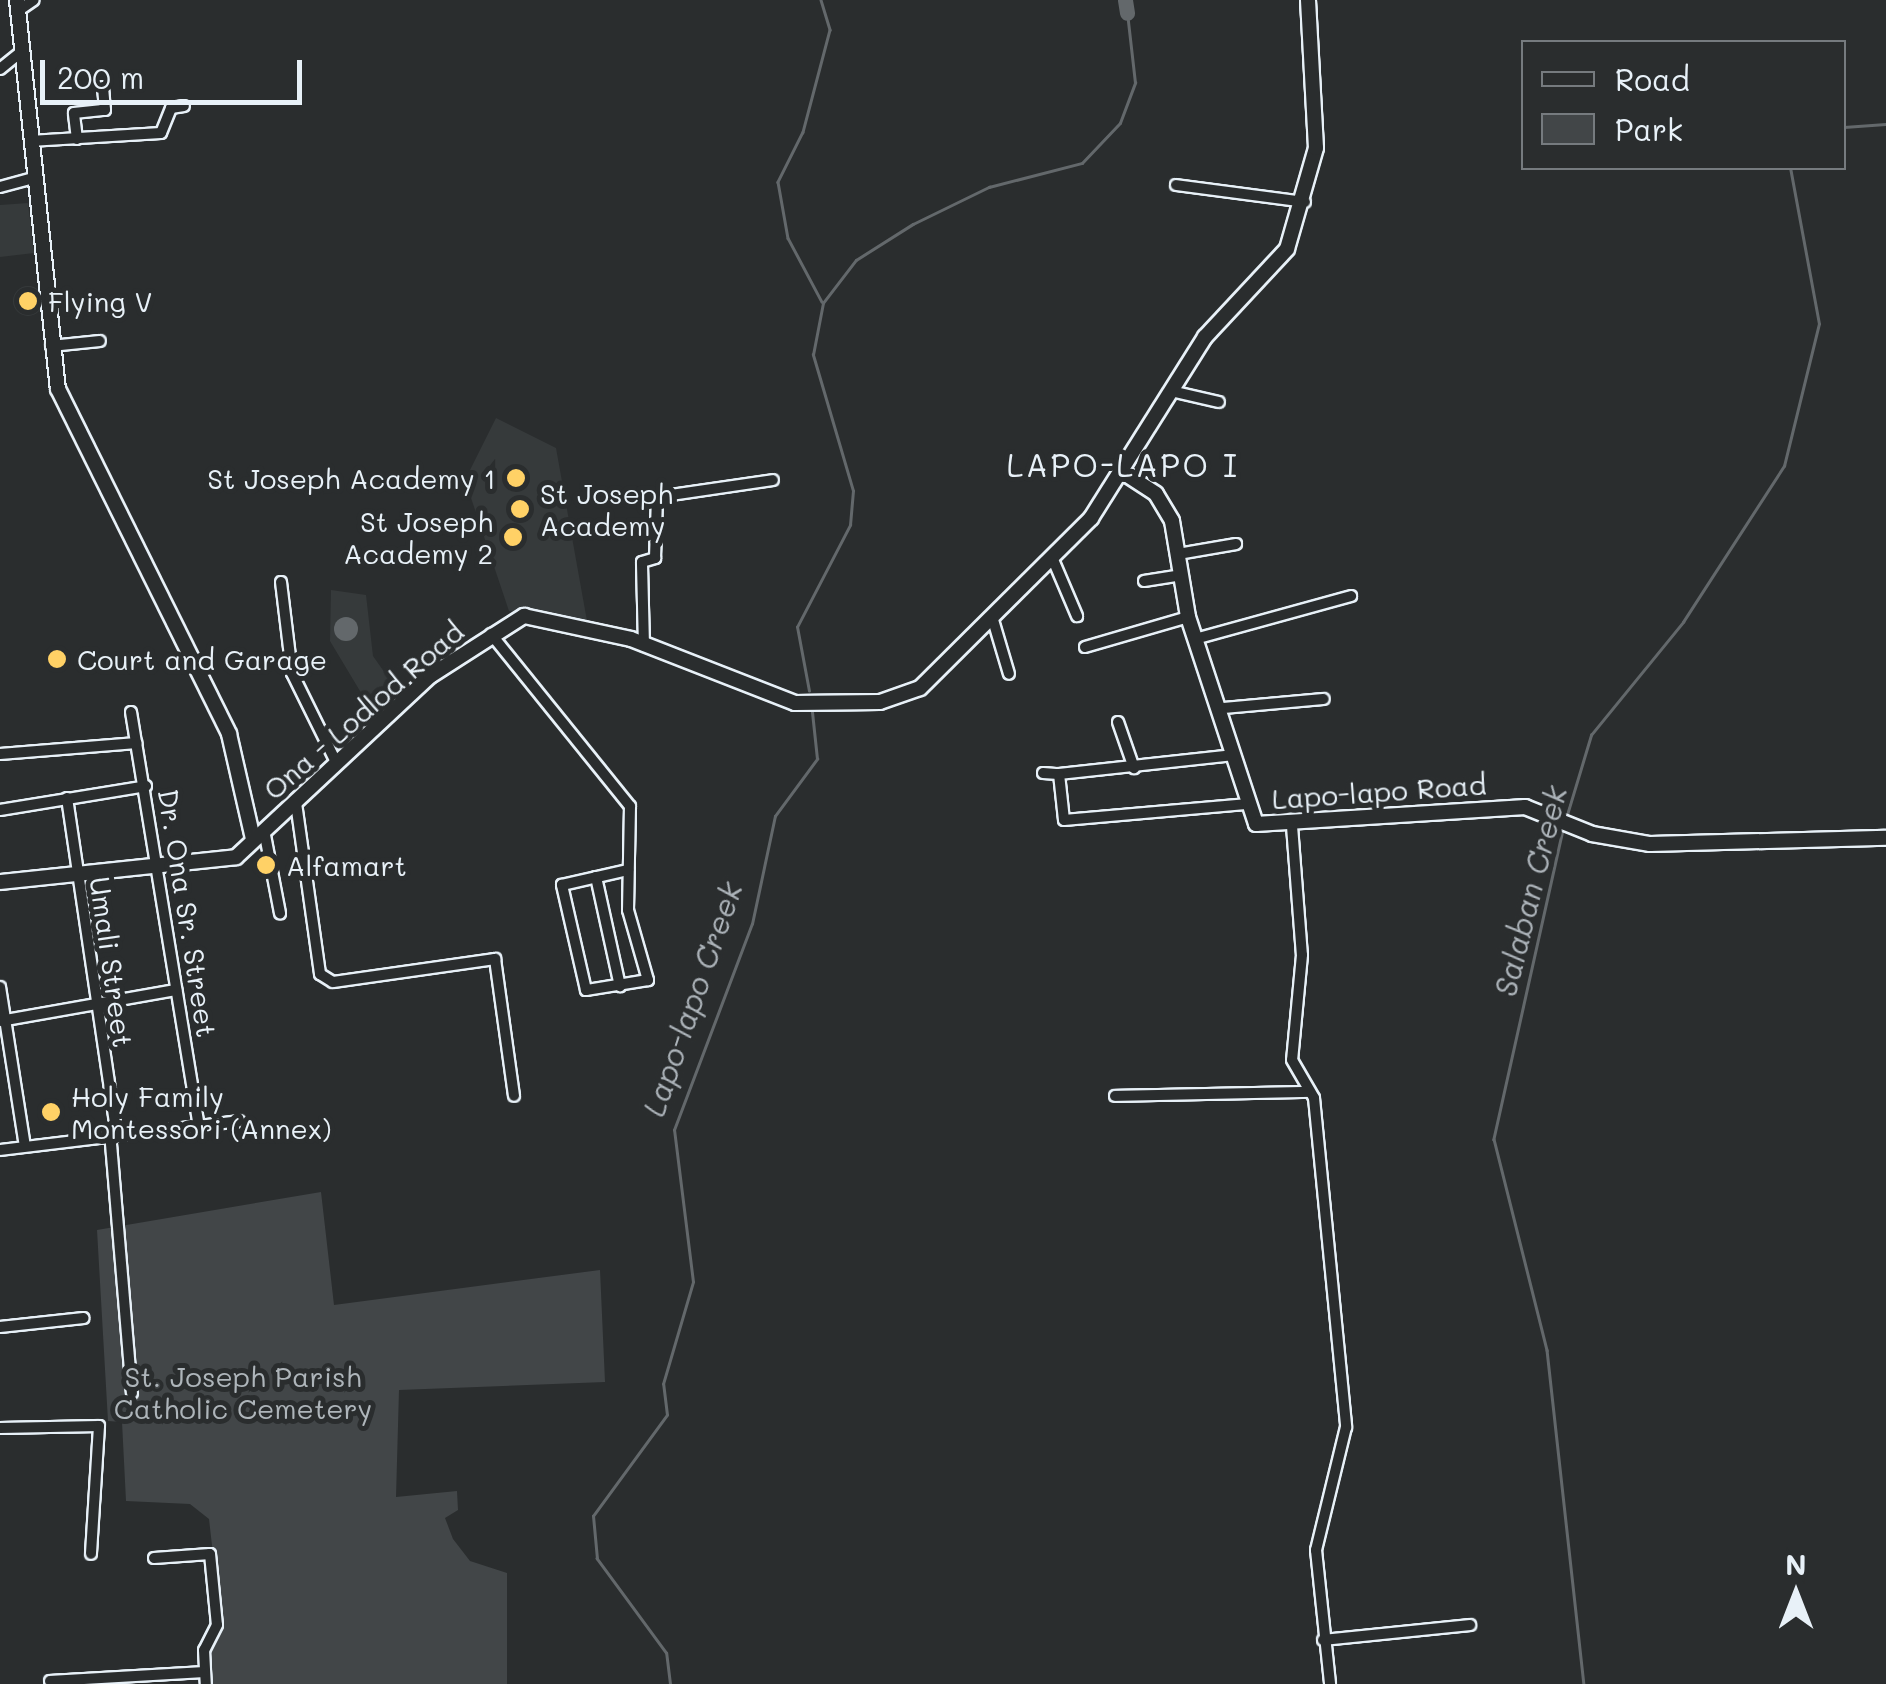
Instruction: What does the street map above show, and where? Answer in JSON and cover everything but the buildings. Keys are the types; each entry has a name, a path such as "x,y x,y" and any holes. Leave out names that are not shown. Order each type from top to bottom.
{"main road":[{"name":"Ona - Lodlod Road","path":"0,882 236,857 336,762 490,632 534,616 644,646 795,703 895,698 912,693 1054,562 1124,473 1171,391 1222,314 1272,272 1306,202 1316,148 1308,0"},
{"path":"18,5 51,346 70,416 135,530 229,734 258,835"},
{"name":"Lapo-lapo Road","path":"1124,473 1165,503 1188,617 1223,708 1256,824 1292,826 1544,812 1592,834 1650,844 1886,838"}],"street":[{"path":"18,5 34,0"},
{"path":"0,69 22,50"},
{"path":"77,139 74,114 105,110 103,87"},
{"path":"30,141 161,132 171,108 184,106"},
{"path":"0,187 33,178"},
{"path":"1176,185 1306,202"},
{"path":"51,346 100,342"},
{"path":"1171,391 1219,402"},
{"path":"644,646 642,562 655,558 656,497 773,480"},
{"path":"1178,554 1236,544"},
{"path":"1054,562 1077,616"},
{"path":"1144,581 1181,575"},
{"path":"281,582 292,672 336,762"},
{"path":"1195,639 1351,596"},
{"path":"1084,648 1188,617"},
{"path":"993,620 1009,674"},
{"path":"490,632 630,806 628,870 632,932 648,976 620,986 583,987 562,887 628,870"},
{"path":"1223,708 1324,700"},
{"name":"Dr. Ona Sr. Street","path":"131,712 198,1122"},
{"path":"1118,722 1134,768"},
{"path":"0,754 137,744"},
{"path":"1044,774 1234,755"},
{"path":"1059,774 1068,822 1248,804"},
{"path":"0,810 145,785"},
{"name":"Umali Street","path":"66,798 113,1132 132,1393"},
{"path":"296,803 320,974 333,982 495,960 514,1096"},
{"path":"1292,826 1302,955 1292,1060 1310,1092 1346,1426 1316,1550 1330,1684"},
{"path":"258,835 280,913"},
{"path":"596,877 620,986"},
{"path":"0,987 2,1021 26,1146"},
{"path":"2,1021 176,990"},
{"path":"1114,1096 1310,1092"},
{"path":"0,1150 113,1132 239,1120"},
{"path":"0,1327 84,1318"},
{"path":"0,1428 99,1426 91,1554"},
{"path":"50,1681 205,1678 217,1625 210,1554 154,1558"},
{"path":"1323,1640 1470,1625"}],"shaded area":[{"path":"28,203 34,253 0,257 0,205"},
{"name":"Flying V","path":"28,286 39,290 43,301 39,312 28,316 17,312 13,301 17,290"},
{"name":"St Joseph Academy","path":"496,418 556,448 587,621 509,611 465,480"},
{"path":"331,590 366,595 373,656 399,693 375,716 330,641"},
{"path":"346,617 358,629 346,641 334,629"}],"green space":[{"name":"St. Joseph Parish Catholic Cemetery","path":"321,1192 334,1305 600,1270 605,1382 399,1390 396,1497 457,1491 458,1510 445,1518 453,1539 470,1561 507,1573 507,1684 209,1684 206,1649 221,1625 209,1519 190,1504 126,1501 122,1422 108,1421 97,1230"}],"waterway":[{"path":"821,0 830,30 803,132 778,182 788,238 822,302"},
{"name":"Lapo-lapo Creek","path":"1125,0 1127,13"},
{"name":"Lapo-lapo Creek","path":"809,691 797,627 850,525 853,491 813,355 823,303 856,260 913,224 989,187 1082,163 1120,123 1135,83 1127,13"},
{"name":"Salaban Creek","path":"1846,127 1886,124"},
{"name":"Salaban Creek","path":"1566,818 1591,735 1683,622 1784,466 1819,324 1790,170"},
{"path":"670,1684 666,1653 597,1559 593,1516 667,1415 663,1384 693,1282 674,1130 752,924 775,816 817,759 812,712"},
{"name":"Salaban Creek","path":"1563,830 1494,1139 1547,1350 1584,1684"}],"place":[{"name":"Flying V","path":"28,301"},
{"name":"St Joseph Academy 1","path":"516,478"},
{"name":"St Joseph Academy","path":"520,509"},
{"name":"St Joseph Academy 2","path":"513,537"},
{"name":"Court and Garage","path":"57,659"},
{"name":"Alfamart","path":"266,865"},
{"name":"Holy Family Montessori (Annex)","path":"51,1112"}],"district":[{"name":"LAPO-LAPO I","path":"1123,464"}]}
